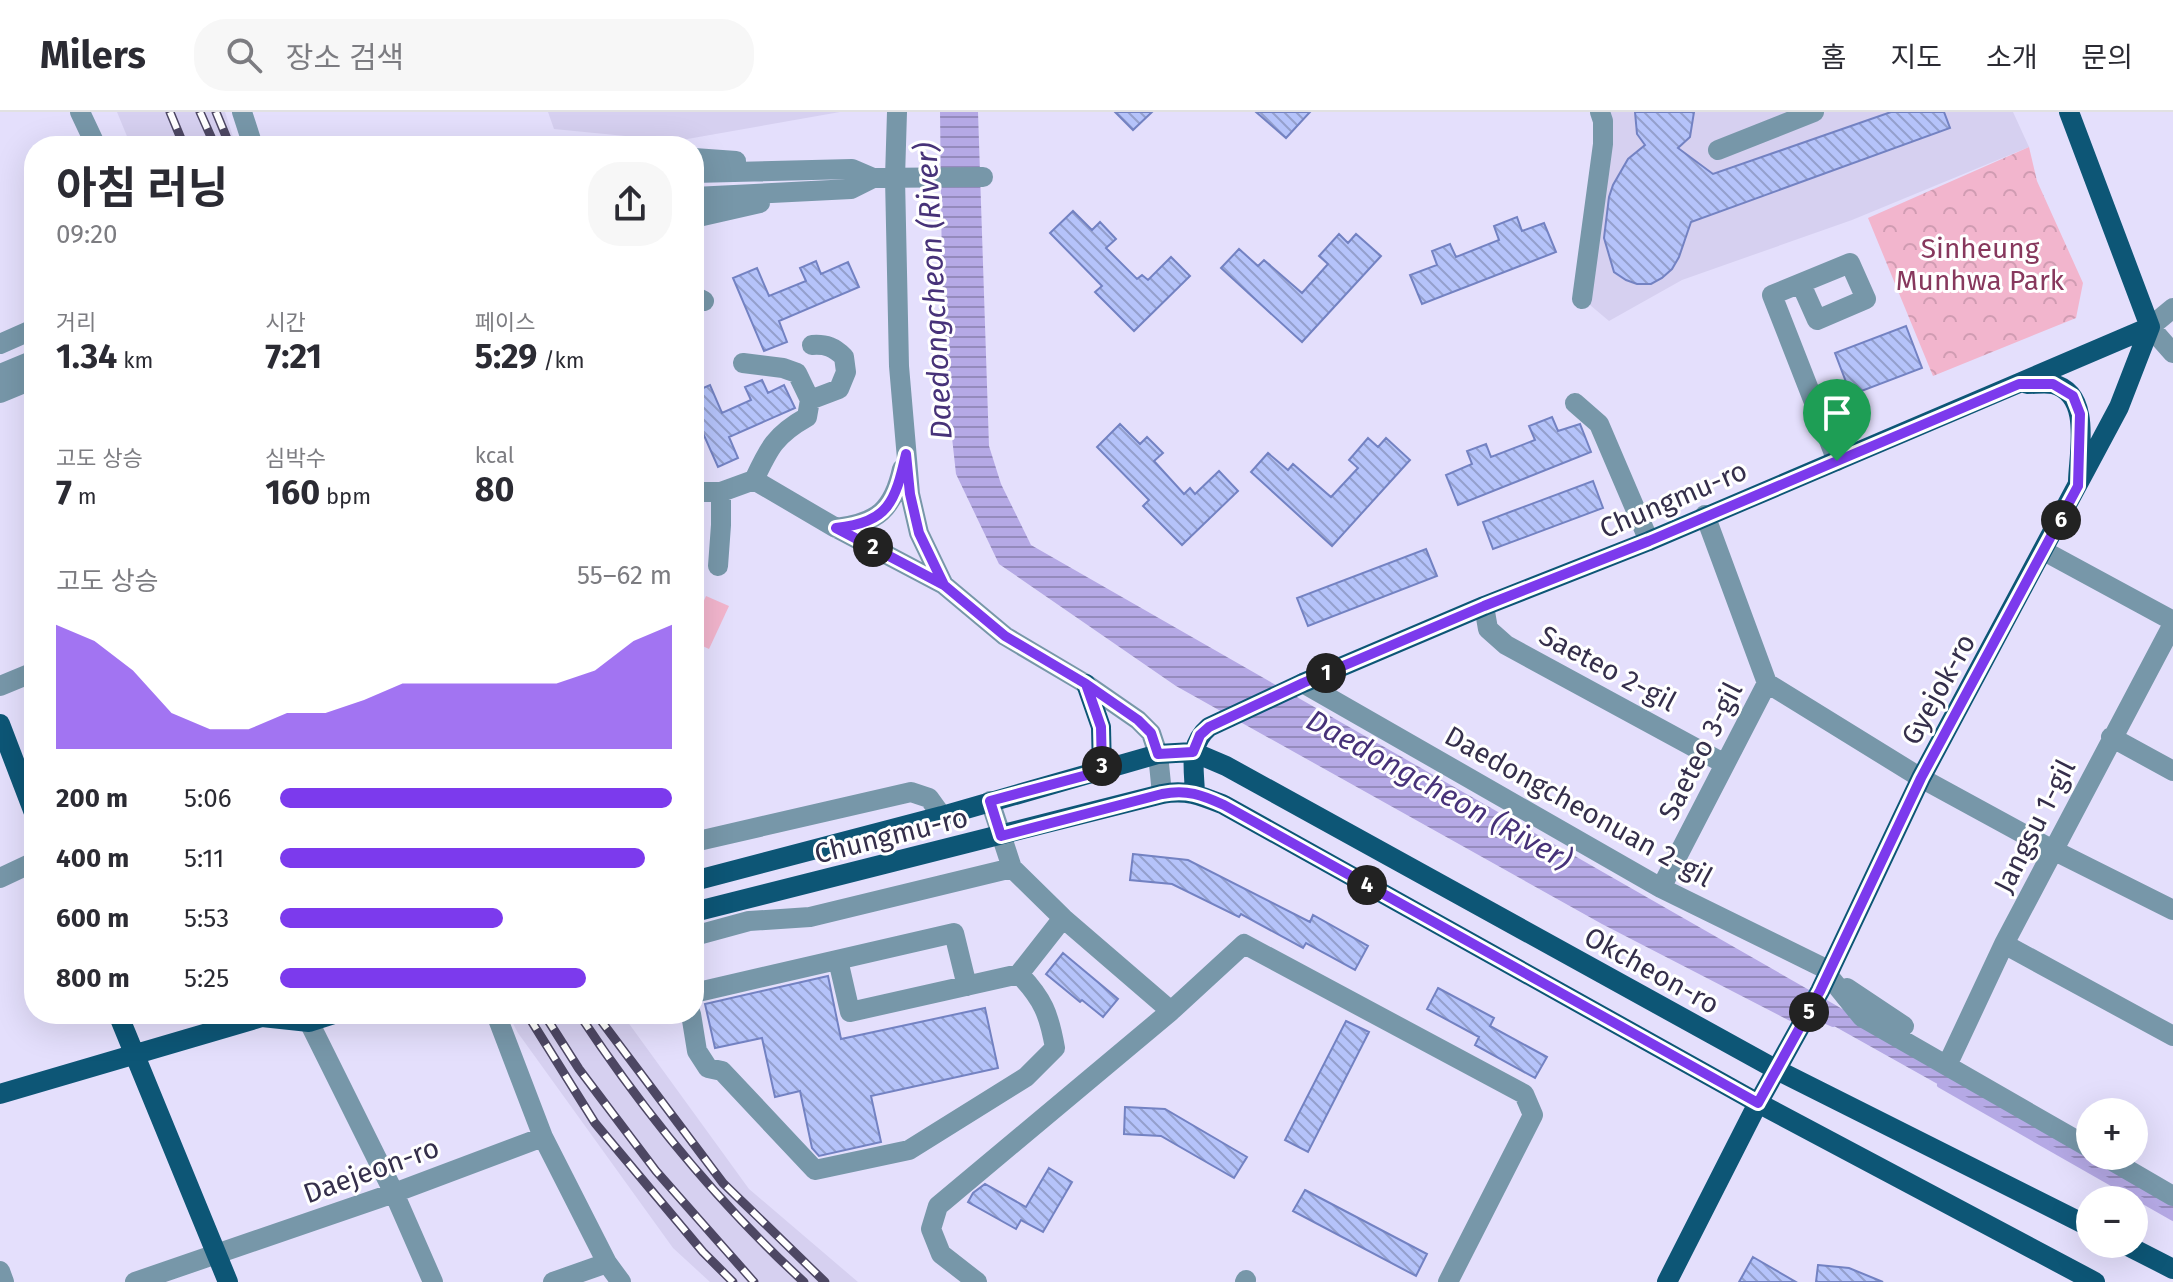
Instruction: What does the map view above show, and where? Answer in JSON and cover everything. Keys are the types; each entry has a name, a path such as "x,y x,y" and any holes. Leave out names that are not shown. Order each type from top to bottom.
{"main road":[{"path":"2069,112 2150,327"},
{"name":"Chungmu-ro","path":"704,878 942,816 1158,754 1193,752 1200,735 1219,722 1303,683 1484,606 1649,541 2150,327"},
{"name":"Gyejok-ro","path":"1667,1282 1758,1103 1826,979 1921,778 2119,407 2150,327"},
{"path":"2019,384 2053,384 2073,396 2080,414 2078,486"},
{"path":"1086,684 1101,727 1102,771"},
{"path":"0,724 24,787"},
{"path":"1193,752 1195,793 1224,805 1758,1103 2095,1282"},
{"name":"Okcheon-ro","path":"1193,752 1226,766 1777,1070 2076,1220"},
{"name":"Chungmu-ro","path":"704,910 1162,794 1180,791 1195,793"},
{"path":"122,1024 228,1282"},
{"path":"0,1094 233,1024"},
{"path":"2148,1256 2173,1269"}],"street":[{"path":"80,112 91,136"},
{"path":"242,112 250,136"},
{"path":"897,112 903,178 899,366 906,454 910,494 919,533 944,585"},
{"path":"1582,299 1603,144 1600,112"},
{"path":"1718,150 1814,112"},
{"path":"704,159 796,169"},
{"path":"704,173 852,169 873,178 983,177"},
{"path":"704,196 851,189 873,178"},
{"path":"704,216 803,191"},
{"path":"1801,284 1772,295 1837,461"},
{"path":"2173,308 2150,327 2173,353"},
{"path":"3,336 24,331"},
{"path":"810,400 839,389 846,372 844,357 836,348 812,345"},
{"path":"704,492 721,492 754,480 769,447 785,430 807,417 810,400 797,373 743,363"},
{"path":"0,374 24,364"},
{"path":"0,393 24,383"},
{"path":"1575,403 1599,424 1649,541"},
{"path":"836,528 861,525 881,514 897,491 906,454"},
{"path":"754,480 944,585 1005,636 1086,684 1138,720 1151,733 1158,754 1162,794"},
{"path":"718,566 721,492"},
{"path":"1705,515 1767,683 1921,778 2053,850 2173,910"},
{"path":"2044,551 2173,622"},
{"name":"Saeteo 2-gil","path":"1484,606 1488,629 1506,645 1725,764"},
{"name":"Jangsu 1-gil","path":"1951,1057 2004,944 2173,622"},
{"path":"0,686 24,676"},
{"name":"Daedongcheonuan 2-gil","path":"1303,683 1826,979 1951,1057 2076,1127"},
{"name":"Saeteo 3-gil","path":"1661,888 1767,683"},
{"path":"2111,737 2173,771"},
{"path":"704,840 911,792 929,798 942,816"},
{"path":"990,801 1012,868 1063,918 1171,1011"},
{"path":"0,878 24,867"},
{"path":"704,933 749,921 810,917 1012,868"},
{"path":"838,960 850,1012 1019,974 1063,918"},
{"path":"704,991 954,933 967,986"},
{"path":"977,1282 941,1254 931,1229 938,1206 1171,1011 1244,944 1524,1094 1533,1115 1448,1282"},
{"path":"2004,944 2173,1036"},
{"path":"693,1024 697,1051 708,1068 722,1071 815,1170 909,1150 1026,1077 1055,1048 1050,1019 1039,994 1019,974"},
{"path":"1826,979 1862,1017 2076,1140"},
{"path":"310,1024 394,1193 433,1282"},
{"path":"500,1024 543,1137 607,1263 621,1282"},
{"name":"Daejeon-ro","path":"135,1282 394,1193 543,1137"},
{"path":"2148,1168 2173,1182"},
{"path":"2128,1170 2173,1196"},
{"path":"553,1282 607,1263"},
{"path":"0,1271 4,1282"}],"shaded area":[{"path":"117,112 225,112 233,136 127,136"},
{"path":"548,112 840,112 704,136 625,136 554,129"},
{"path":"1603,112 2013,112 2029,147 1852,220 1682,280 1609,321 1590,305"},
{"path":"513,1024 629,1024 749,1189 858,1282 710,1282 673,1248"}],"green space":[{"name":"Sinheung Munhwa Park","path":"2029,147 2037,181 2083,283 2076,318 1933,376 1868,218"},
{"path":"706,596 729,606 709,649 704,647"}],"water":[{"path":"940,112 978,112 989,446 1001,484 1031,545 2076,1143 2076,1162 1809,1012 1790,1021 1602,924 1176,686 999,564 956,474 943,355"},
{"path":"2091,1170 2124,1170 2173,1198 2173,1216 2148,1202 2148,1186 2119,1186"}],"building":[{"path":"1115,112 1152,112 1133,130"},
{"path":"1256,112 1310,112 1286,138"},
{"path":"1635,112 1694,112 1690,137 1678,148 1713,174 1891,112 1944,112 1950,128 1691,222 1672,269 1651,284 1637,284 1614,272 1604,238 1613,185 1628,159 1645,145 1637,134"},
{"path":"1073,211 1092,230 1100,222 1116,239 1106,248 1137,279 1142,275 1148,280 1171,257 1190,276 1134,331 1095,292 1102,286 1050,233"},
{"path":"1517,217 1522,231 1544,223 1556,252 1422,304 1410,275 1437,265 1432,251 1450,244 1456,257 1499,240 1494,226"},
{"path":"1339,234 1348,243 1356,234 1381,256 1302,342 1221,268 1239,249 1258,266 1264,260 1302,293 1328,264 1319,256"},
{"path":"816,261 821,274 848,262 859,287 779,321 787,342 764,351 733,278 757,268 769,296 806,281 800,268"},
{"path":"1906,326 1922,368 1851,395 1835,353"},
{"path":"762,380 768,393 784,385 795,408 729,437 738,458 718,467 704,436 704,388 710,385 722,413 751,400 745,387"},
{"path":"1552,417 1558,431 1580,424 1591,452 1458,505 1446,475 1472,464 1467,451 1486,444 1491,457 1535,440 1529,426"},
{"path":"1120,424 1140,444 1147,437 1163,453 1154,461 1184,494 1190,488 1195,494 1219,471 1238,491 1182,545 1143,506 1149,500 1097,447"},
{"path":"1368,438 1378,447 1386,438 1410,460 1332,546 1251,472 1268,453 1288,470 1293,464 1331,497 1358,468 1349,460"},
{"path":"1593,481 1603,508 1493,549 1483,522"},
{"path":"1426,549 1437,576 1308,626 1297,598"},
{"path":"1133,854 1188,860 1310,922 1313,915 1368,946 1355,970 1306,943 1303,948 1241,914 1239,917 1172,884 1130,880"},
{"path":"1063,953 1118,999 1103,1017 1046,974"},
{"path":"828,976 841,1039 985,1008 998,1068 871,1096 881,1142 819,1156 812,1148 800,1091 775,1097 762,1038 715,1048 705,1004"},
{"path":"1438,988 1494,1018 1490,1026 1547,1057 1535,1078 1475,1045 1479,1037 1427,1009"},
{"path":"1346,1021 1369,1032 1308,1152 1285,1140"},
{"path":"1125,1107 1165,1109 1247,1157 1234,1178 1161,1136 1124,1134"},
{"path":"1049,1168 1072,1182 1043,1232 1021,1220 1016,1229 968,1202 973,1193 985,1184 1026,1207"},
{"path":"1305,1190 1427,1254 1416,1276 1293,1211"},
{"path":"1753,1257 1796,1282 1739,1282"},
{"path":"1818,1265 1849,1268 1883,1282 1816,1282"}],"waterway":[{"name":"Daedongcheon (River)","path":"1810,1014 1833,1024"},
{"name":"Daedongcheon (River)","path":"1940,1085 2173,1218"}],"railway":[{"path":"170,112 180,136"},
{"path":"200,112 211,136"},
{"path":"216,112 226,136"},
{"path":"533,1024 595,1123 703,1252 733,1282"},
{"path":"550,1024 579,1069 656,1171 754,1282"},
{"path":"586,1024 683,1155 772,1252 804,1282"},
{"path":"604,1024 723,1183 825,1282"}],"route":[{"path":"1837,461 1303,683 1209,727 1200,735 1193,752 1158,754 1151,733 1138,720 1086,684 1005,636 944,585 836,528 861,525 881,514 897,491 906,454 910,494 919,533 944,585 1005,636 1086,684 1101,727 1102,771 990,801 1001,836 1162,794 1180,791 1195,793 1224,805 1758,1103 1820,991 1921,778 2078,486 2080,414 2073,396 2053,384 2019,384 1837,461"}]}
